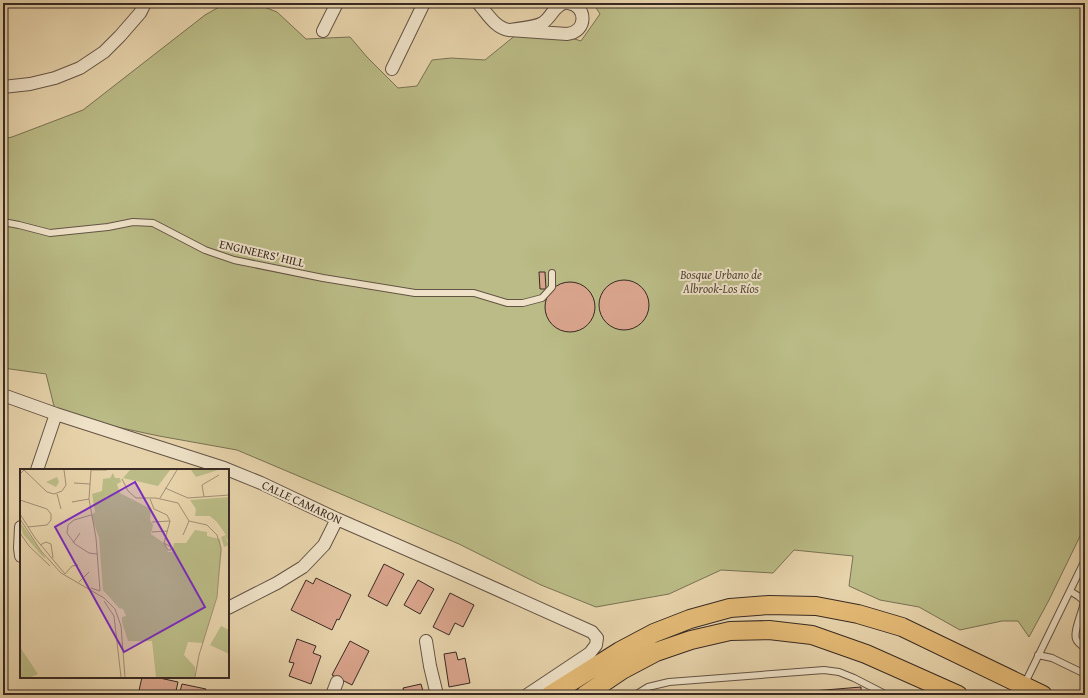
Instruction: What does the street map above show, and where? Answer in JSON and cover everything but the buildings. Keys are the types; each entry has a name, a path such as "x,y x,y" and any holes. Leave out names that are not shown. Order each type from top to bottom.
{"main road":[{"path":"550,695 620,651 654,633 690,619 730,608 769,605 816,606 858,614 902,627 1042,695"},
{"path":"585,695 629,666 656,652 691,640 730,631 770,630 812,635 866,654 958,695"}],"street":[{"path":"3,87 30,84 55,78 80,68 104,52 140,13 145,3"},
{"path":"323,31 337,3"},
{"path":"392,70 424,3"},
{"path":"478,3 501,28 509,30 567,34 576,33 582,25 582,14 580,9 568,3"},
{"path":"509,30 540,25 558,5 564,3"},
{"name":"CALLE CAMARON","path":"3,395 56,414 187,455 226,469"},
{"path":"37,469 56,414"},
{"name":"CALLE CAMARON","path":"229,470 592,632 597,638 596,645 590,653 527,695"},
{"path":"229,607 277,583 303,567 324,545 337,519"},
{"path":"426,641 437,695"},
{"path":"332,695 337,682"}],"lane":[{"name":"ENGINEERS' HILL","path":"3,222 50,234 108,227 133,222 153,223 206,250 234,260 323,278 415,293 474,293 507,303 523,303 542,298 552,287 552,273"},
{"path":"1024,685 1085,561"},
{"path":"1070,591 1084,601 1076,630 1076,639 1085,648"},
{"path":"1038,655 1052,658 1085,674"},
{"path":"635,695 648,687 669,682 824,670 839,672 887,695"}],"green space":[{"name":"Bosque Urbano de Albrook-Los Ríos","path":"226,3 254,3 277,12 306,39 350,37 367,57 398,88 417,86 432,60 451,58 485,60 522,30 556,33 581,41 600,14 593,3 1085,3 1085,526 1029,637 1018,621 1002,621 960,630 919,607 880,600 849,586 853,556 794,550 773,573 721,570 669,594 596,607 541,585 459,544 237,450 159,436 56,414 46,374 3,368 3,139 83,110 205,15"}]}
